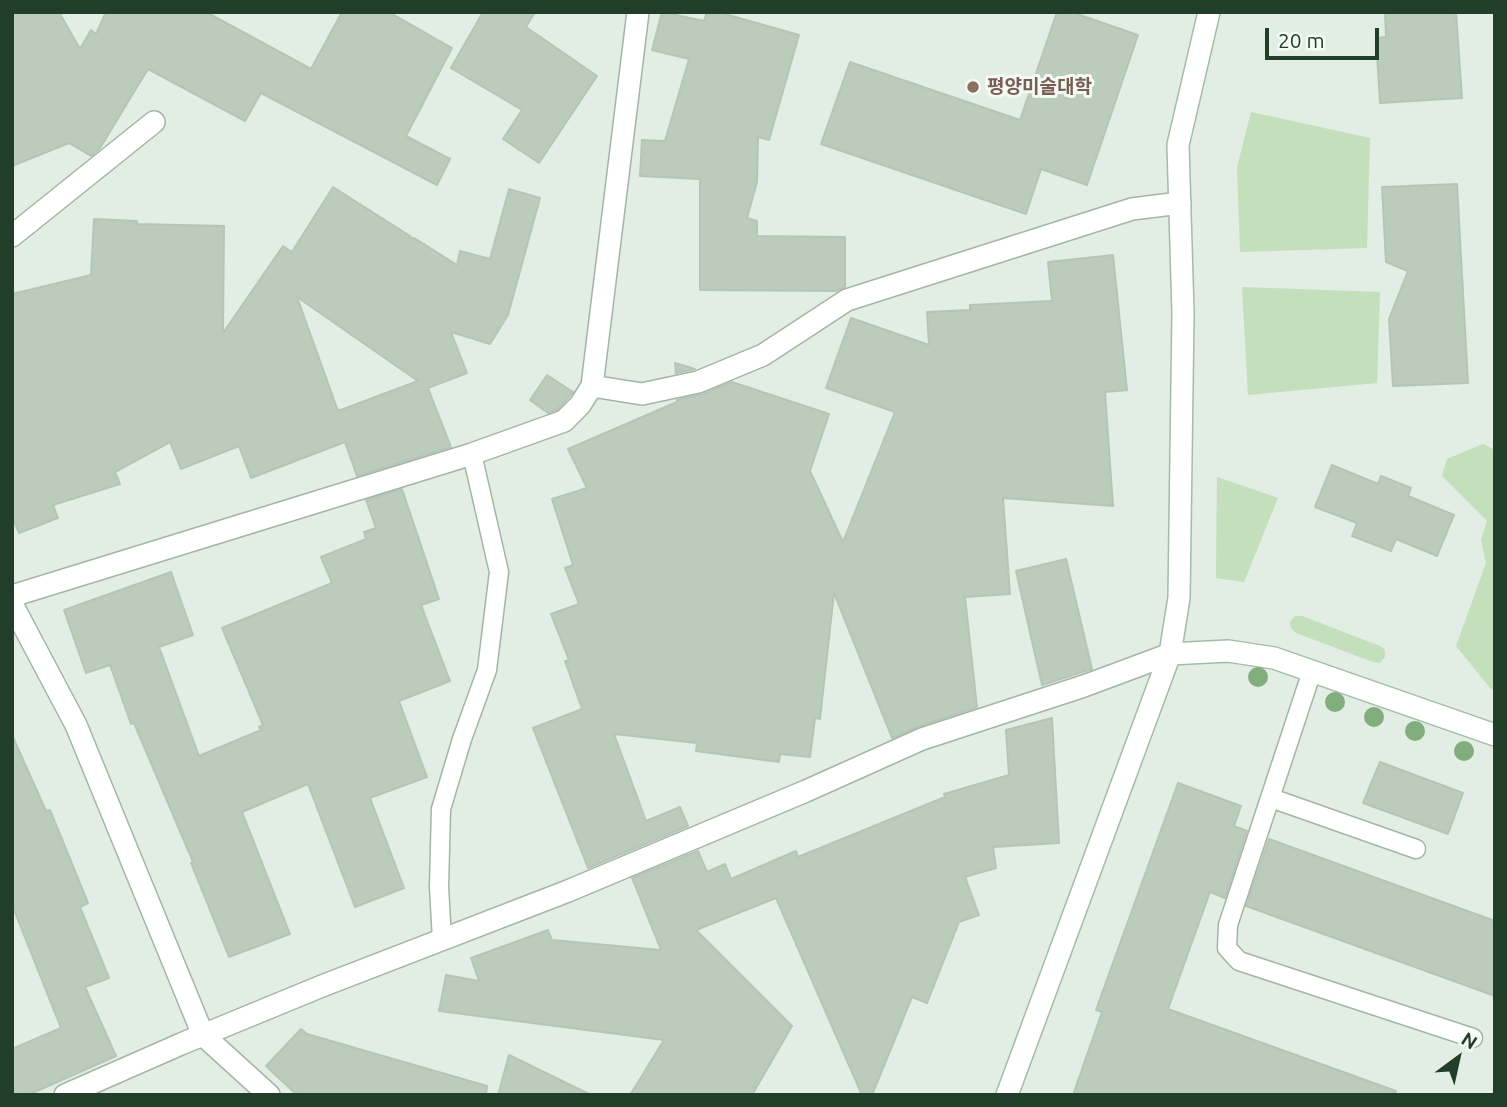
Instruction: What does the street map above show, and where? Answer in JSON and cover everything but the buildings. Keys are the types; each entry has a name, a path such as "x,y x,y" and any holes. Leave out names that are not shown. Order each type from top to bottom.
{"street":[{"path":"12,596 472,454 564,421 580,405 592,386 638,12"},
{"path":"1007,1095 1170,654 1179,598 1183,313 1178,145 1209,12"},
{"path":"12,236 154,122"},
{"path":"592,386 642,394 698,382 763,355 846,300 1132,209 1180,203"},
{"path":"12,604 76,725 203,1035 269,1095"},
{"path":"65,1095 203,1035 580,886 922,739 1084,686 1170,654 1228,651 1274,658 1495,735"}],"lane":[{"path":"442,940 439,887 441,809 487,670 499,572 472,454"},
{"path":"1312,671 1228,925 1227,948 1239,961 1473,1038"},
{"path":"1270,798 1416,849"}],"green space":[{"path":"1251,112 1370,138 1367,248 1240,252 1237,167"},
{"path":"1242,287 1380,292 1377,383 1248,395"},
{"path":"1483,444 1495,450 1495,690 1490,688 1456,646 1486,563 1481,540 1487,521 1442,476 1447,459"},
{"path":"1217,477 1278,498 1244,582 1216,578"},
{"path":"1295,616 1302,616 1380,646 1385,650 1385,657 1380,663 1373,662 1296,633 1290,622"}],"place":[{"name":"평양미술대학","path":"973,87"}]}
